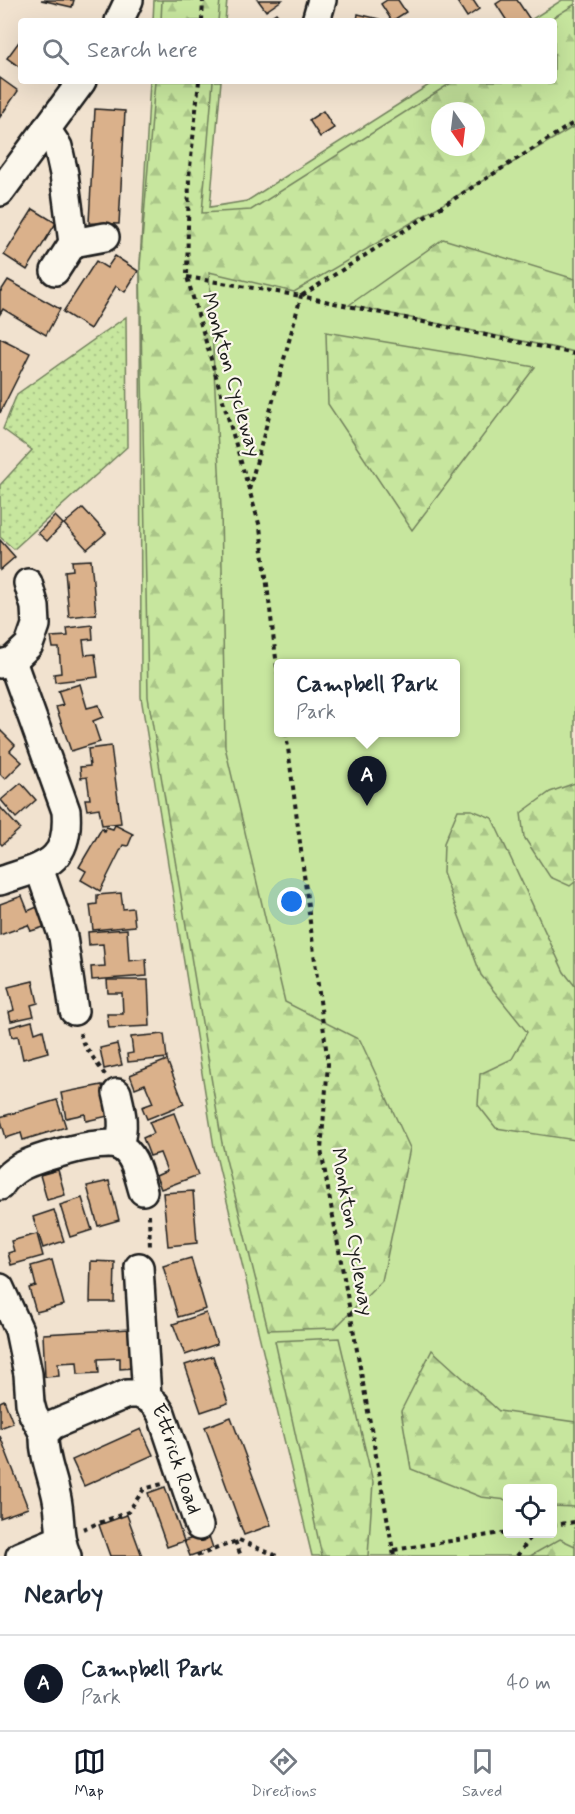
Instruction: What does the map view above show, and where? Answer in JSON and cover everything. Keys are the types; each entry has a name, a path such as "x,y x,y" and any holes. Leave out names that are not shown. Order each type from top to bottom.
{"street":[{"path":"120,18 129,0"},
{"path":"317,18 322,0"},
{"path":"0,192 80,84"},
{"path":"46,129 58,147 73,243 55,271"},
{"path":"73,243 105,237"},
{"path":"0,881 39,868 52,861 65,840 67,826 66,811 6,662 29,645 36,625 35,607 28,584"},
{"path":"39,868 63,937 74,1011"},
{"path":"117,1093 123,1114 123,1130 119,1146"},
{"path":"0,1186 5,1178 35,1161 96,1144 114,1143 126,1149 132,1158 143,1191"},
{"name":"Ettrick Road","path":"139,1267 147,1398"},
{"path":"0,1288 19,1330 28,1374 30,1403 44,1434 43,1450 59,1507 64,1548 20,1556"},
{"name":"Ettrick Road","path":"44,1434 53,1425 127,1394 138,1394 147,1398 161,1413 199,1526"}],"path":[{"path":"202,18 203,0"},
{"name":"Monkton Cycleway","path":"199,84 189,177 187,277 260,527 277,659"},
{"path":"249,491 300,296 575,122"},
{"path":"187,277 300,296 575,354"},
{"name":"Monkton Cycleway","path":"287,737 328,1064 321,1150 394,1556"},
{"path":"74,1011 83,1043 117,1093"},
{"path":"139,1267 151,1257 148,1194 143,1191"},
{"path":"64,1548 74,1533 128,1512 144,1490 182,1478"},
{"path":"557,1524 575,1522"},
{"path":"394,1550 503,1533"},
{"path":"517,1556 530,1538"},
{"path":"197,1556 239,1540 277,1556"},
{"path":"235,1541 242,1556"}],"green space":[{"path":"154,0 227,0 225,18 153,18"},
{"path":"162,0 220,0 218,18 161,18"},
{"path":"562,0 575,0 575,1556 312,1556 214,1147 141,697 140,264 150,84 221,84 210,207 247,201 430,84 557,84 557,18 534,18"},
{"path":"575,4 575,126 294,292 209,272 221,508 225,747 285,1002 360,1040 410,1148 382,1281 335,1328 268,1330 222,1143 148,697 140,266 155,84 213,84 202,213 251,210 449,84 557,84 557,18 553,18"},
{"path":"443,239 575,279 575,352 349,305"},
{"path":"126,317 127,447 14,549 0,537 0,485 32,450 3,429 17,394"},
{"path":"326,332 535,367 412,530 328,404"},
{"path":"575,783 575,882 570,886 550,877 524,837 521,813 550,792"},
{"path":"458,810 472,810 492,818 564,972 575,986 575,1140 496,1128 478,1105 480,1074 512,1059 527,1032 481,975 443,873 444,843"},
{"path":"339,1338 373,1482 368,1556 322,1556 275,1341"},
{"path":"432,1350 499,1411 575,1422 575,1507 557,1506 557,1484 503,1484 503,1500 481,1497 411,1469 401,1411"},
{"path":"560,1539 575,1546 575,1556 530,1556"}],"building":[{"path":"41,0 74,0 72,7"},
{"path":"258,0 282,0 266,11"},
{"path":"387,0 398,0 406,12 397,18 390,18 381,4"},
{"path":"456,0 473,0 479,9 467,17"},
{"path":"502,0 517,0 529,18 505,18 496,4"},
{"path":"276,13 280,18 268,18"},
{"path":"358,14 375,18 357,18"},
{"path":"18,43 18,66 7,58"},
{"path":"0,78 18,91 0,117"},
{"path":"95,109 125,111 119,224 89,223"},
{"path":"323,111 334,128 320,137 309,120"},
{"path":"33,209 56,223 27,270 4,255"},
{"path":"115,256 138,271 125,292 116,286 90,329 63,312 96,261 107,268"},
{"path":"8,280 60,309 46,335 3,309 0,314 0,290"},
{"path":"0,338 30,353 0,413"},
{"path":"83,508 106,533 87,549 64,524"},
{"path":"55,516 63,524 47,541 38,533"},
{"path":"0,540 15,557 0,570"},
{"path":"91,560 96,614 69,617 65,571 73,570 72,561"},
{"path":"92,625 93,639 83,640 85,655 95,654 98,677 55,682 54,674 61,673 59,648 53,648 51,637 68,636 67,628"},
{"path":"80,684 87,708 99,705 103,717 93,721 100,742 71,751 56,707 63,705 58,691"},
{"path":"0,730 15,745 10,751 22,762 5,779 0,774"},
{"path":"111,746 121,823 102,825 99,808 87,810 85,799 90,799 87,777 81,778 80,767 90,766 88,749"},
{"path":"21,783 36,800 16,818 1,800"},
{"path":"0,807 20,829 2,845 0,843"},
{"path":"115,825 133,834 128,846 123,845 100,891 81,880 86,871 79,867 102,828 104,831 106,827 113,829"},
{"path":"121,893 123,909 133,908 135,926 93,930 90,905 97,904 97,895"},
{"path":"22,896 28,911 37,907 44,927 31,931 28,925 0,935 0,904"},
{"path":"127,929 129,961 146,959 147,976 92,980 91,967 105,966 103,944 89,945 88,932"},
{"path":"107,980 148,980 150,1026 109,1028 107,1014 123,1014 122,993 108,993"},
{"path":"33,981 38,1003 31,1005 34,1016 11,1021 9,1012 14,1010 8,987"},
{"path":"32,1021 35,1033 43,1030 48,1052 23,1059 18,1036 12,1037 10,1027"},
{"path":"164,1034 167,1058 128,1062 127,1054 133,1053 131,1037"},
{"path":"117,1044 122,1065 104,1069 100,1048"},
{"path":"167,1060 184,1104 147,1119 142,1107 153,1103 145,1084 135,1088 130,1075"},
{"path":"102,1085 108,1116 86,1121 85,1114 66,1118 61,1093"},
{"path":"57,1100 66,1127 23,1140 21,1133 6,1138 0,1117"},
{"path":"174,1113 198,1175 161,1189 156,1176 167,1171 160,1153 150,1156 143,1138 154,1133 149,1122"},
{"path":"58,1170 65,1195 47,1200 40,1175"},
{"path":"109,1181 119,1220 98,1226 87,1186"},
{"path":"193,1191 197,1243 168,1246 163,1193"},
{"path":"82,1198 92,1230 70,1237 60,1205"},
{"path":"54,1210 64,1241 43,1248 33,1217"},
{"path":"37,1234 43,1256 11,1265 8,1253 14,1251 11,1241"},
{"path":"191,1258 206,1309 178,1317 163,1266"},
{"path":"52,1260 64,1305 36,1312 29,1288 36,1286 31,1266"},
{"path":"91,1261 115,1262 114,1302 90,1302"},
{"path":"206,1313 217,1344 185,1355 173,1324"},
{"path":"130,1329 132,1368 120,1369 120,1358 98,1359 99,1373 78,1374 77,1362 58,1363 59,1376 45,1377 43,1334"},
{"path":"213,1356 228,1403 201,1412 185,1365"},
{"path":"4,1400 13,1423 0,1428 0,1402"},
{"path":"231,1417 271,1525 244,1535 205,1427"},
{"path":"141,1429 153,1455 84,1486 72,1460"},
{"path":"0,1436 28,1508 0,1518"},
{"path":"165,1487 184,1541 167,1547 148,1493"},
{"path":"127,1515 142,1556 110,1556 99,1525"},
{"path":"208,1533 213,1548 190,1556 184,1541"}],"place":[{"name":"Campbell Park","path":"367,806"}]}
